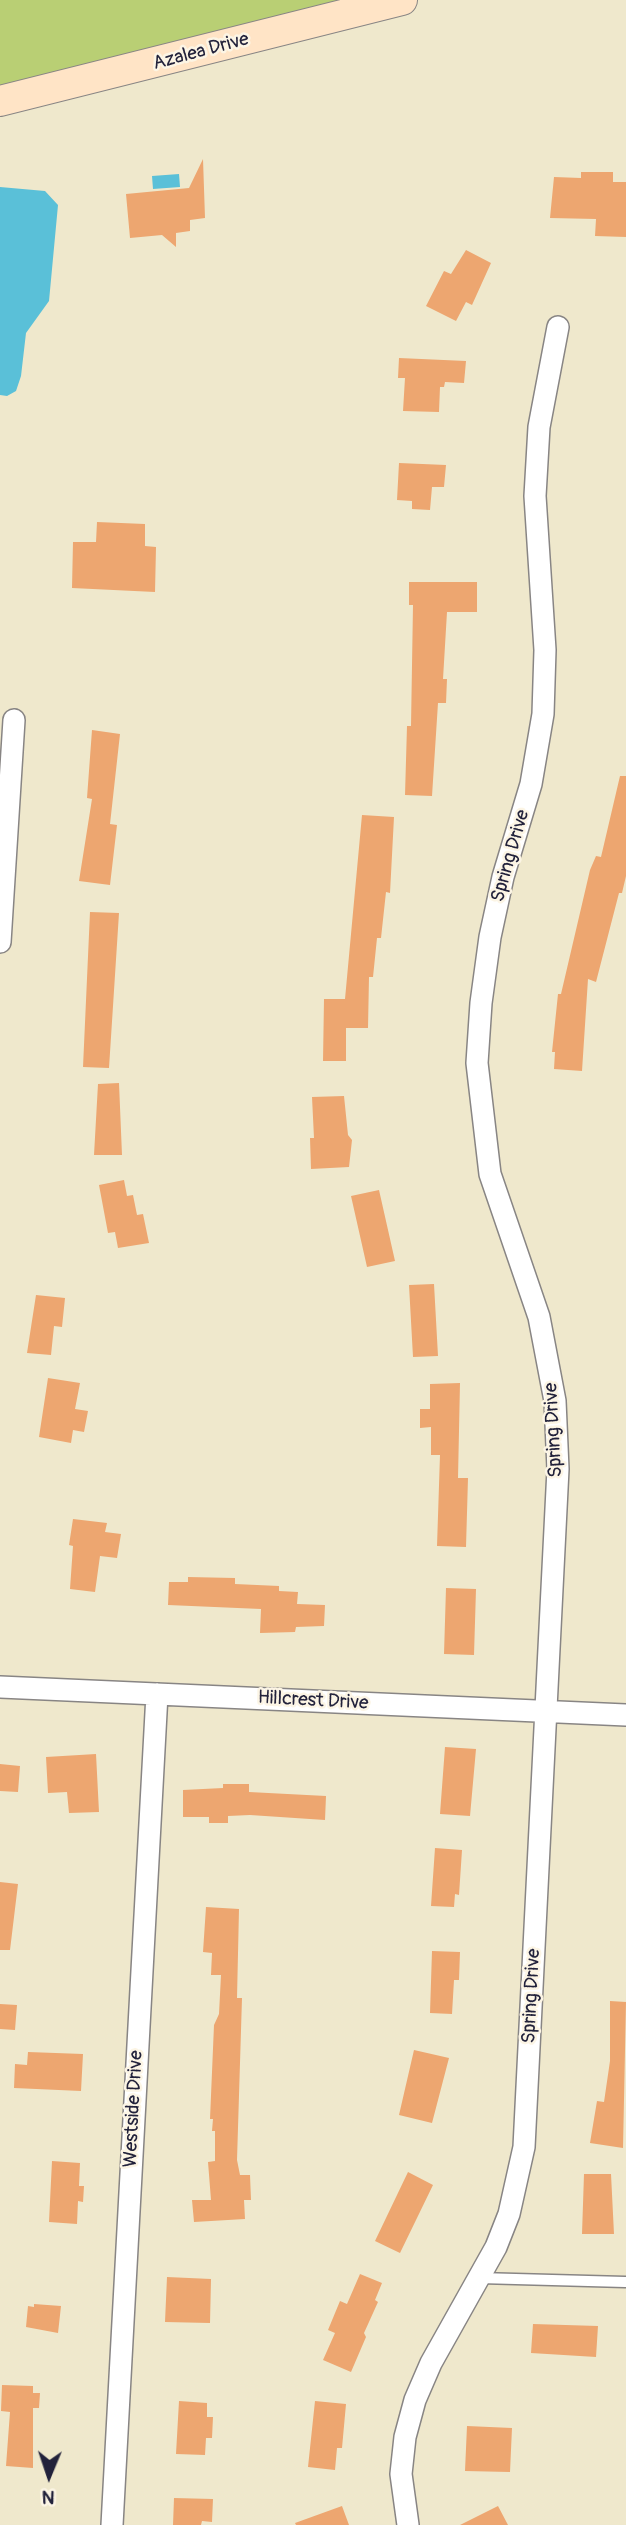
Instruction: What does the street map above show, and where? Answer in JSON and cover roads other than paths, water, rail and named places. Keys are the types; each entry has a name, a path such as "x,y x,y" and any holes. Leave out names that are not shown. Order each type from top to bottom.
{"street":[{"name":"Azalea Drive","path":"0,102 402,0"},
{"name":"Spring Drive","path":"408,2525 401,2474 405,2437 415,2400 431,2363 479,2278 509,2214 524,2147 558,1469 555,1401 539,1317 490,1174 477,1063 481,1003 490,937 503,877 531,785 543,714 545,649 535,496 539,427 558,327"},
{"path":"0,942 14,720"},
{"name":"Hillcrest Drive","path":"0,1687 626,1715"},
{"name":"Westside Drive","path":"112,2525 157,1694"}],"lane":[{"path":"479,2278 625,2282"}],"water":[{"path":"179,174 180,187 153,189 152,176"},
{"path":"0,187 45,191 58,205 49,301 26,333 21,376 16,391 7,396 0,395"}]}
